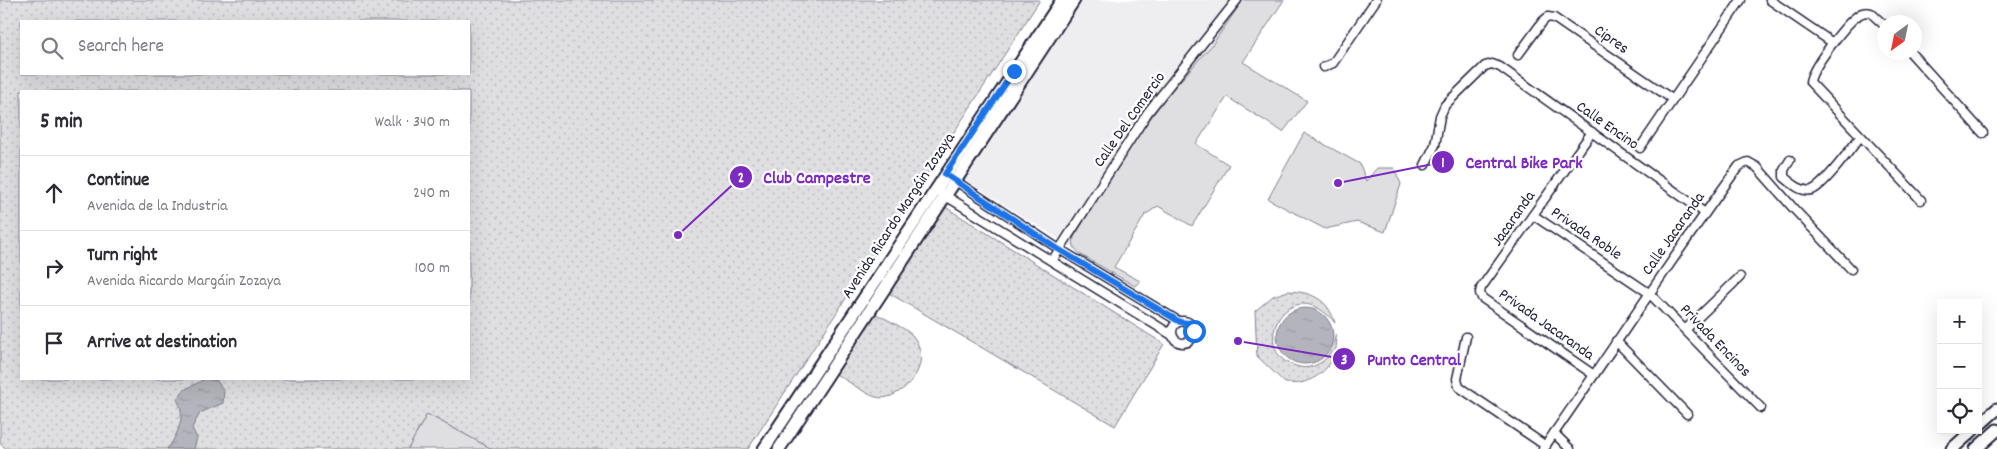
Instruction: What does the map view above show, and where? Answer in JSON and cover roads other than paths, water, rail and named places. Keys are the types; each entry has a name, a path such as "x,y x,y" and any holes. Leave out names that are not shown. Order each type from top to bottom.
{"street":[{"name":"Avenida Ricardo Margáin Zozaya","path":"779,449 940,192 945,174 1062,0"},
{"name":"Avenida Ricardo Margáin Zozaya","path":"764,449 940,192 956,181 1074,0"},
{"name":"Calle Del Comercio","path":"1052,261 1148,112 1237,0"},
{"path":"1324,67 1333,63 1376,0"},
{"path":"1640,148 1741,0"},
{"path":"1770,0 1833,43"},
{"path":"1877,19 1870,13 1862,13 1855,17 1833,43 1810,80 1813,86 1921,200"},
{"name":"Cipres","path":"1518,55 1543,21 1548,17 1554,18 1672,99"},
{"path":"1917,60 1983,133"},
{"name":"Calle Encino","path":"1425,165 1435,145 1440,116 1445,105 1478,72 1492,64 1500,67 1705,213"},
{"name":"Jacaranda","path":"1482,298 1481,288 1592,132"},
{"path":"1790,160 1784,170 1784,178 1792,185 1803,190 1812,190 1823,181 1860,136"},
{"name":"Calle Jacaranda","path":"1544,447 1594,376 1649,292 1739,166 1748,162 1757,167 1850,269"},
{"path":"940,192 1172,335 1174,339 1186,343 1193,338 1194,331 1189,323 1180,322 1058,249 945,174"},
{"name":"Privada Roble","path":"1533,214 1649,292"},
{"path":"1686,328 1740,277"},
{"name":"Privada Encinos","path":"1649,292 1686,328 1761,408"},
{"name":"Privada Jacaranda","path":"1482,298 1594,376"},
{"path":"1172,335 1174,327 1180,322"},
{"path":"1466,337 1457,379 1459,387 1544,447"},
{"path":"1616,341 1688,414"},
{"path":"1982,422 1997,409"},
{"path":"1976,449 1997,430"},
{"path":"1554,433 1570,449"},
{"path":"1952,449 1969,434"}],"water":[{"path":"1299,308 1311,308 1321,312 1329,320 1333,336 1329,352 1321,360 1311,364 1299,364 1289,360 1281,352 1277,342 1277,330 1281,320 1289,312"},
{"path":"203,380 217,381 224,391 223,403 200,413 192,428 197,438 194,449 167,449 180,425 181,409 177,399 184,390"}],"place":[{"name":"Central Bike Park","path":"1338,183"},
{"name":"Club Campestre","path":"678,235"},
{"name":"Punto Central","path":"1238,341"}]}
